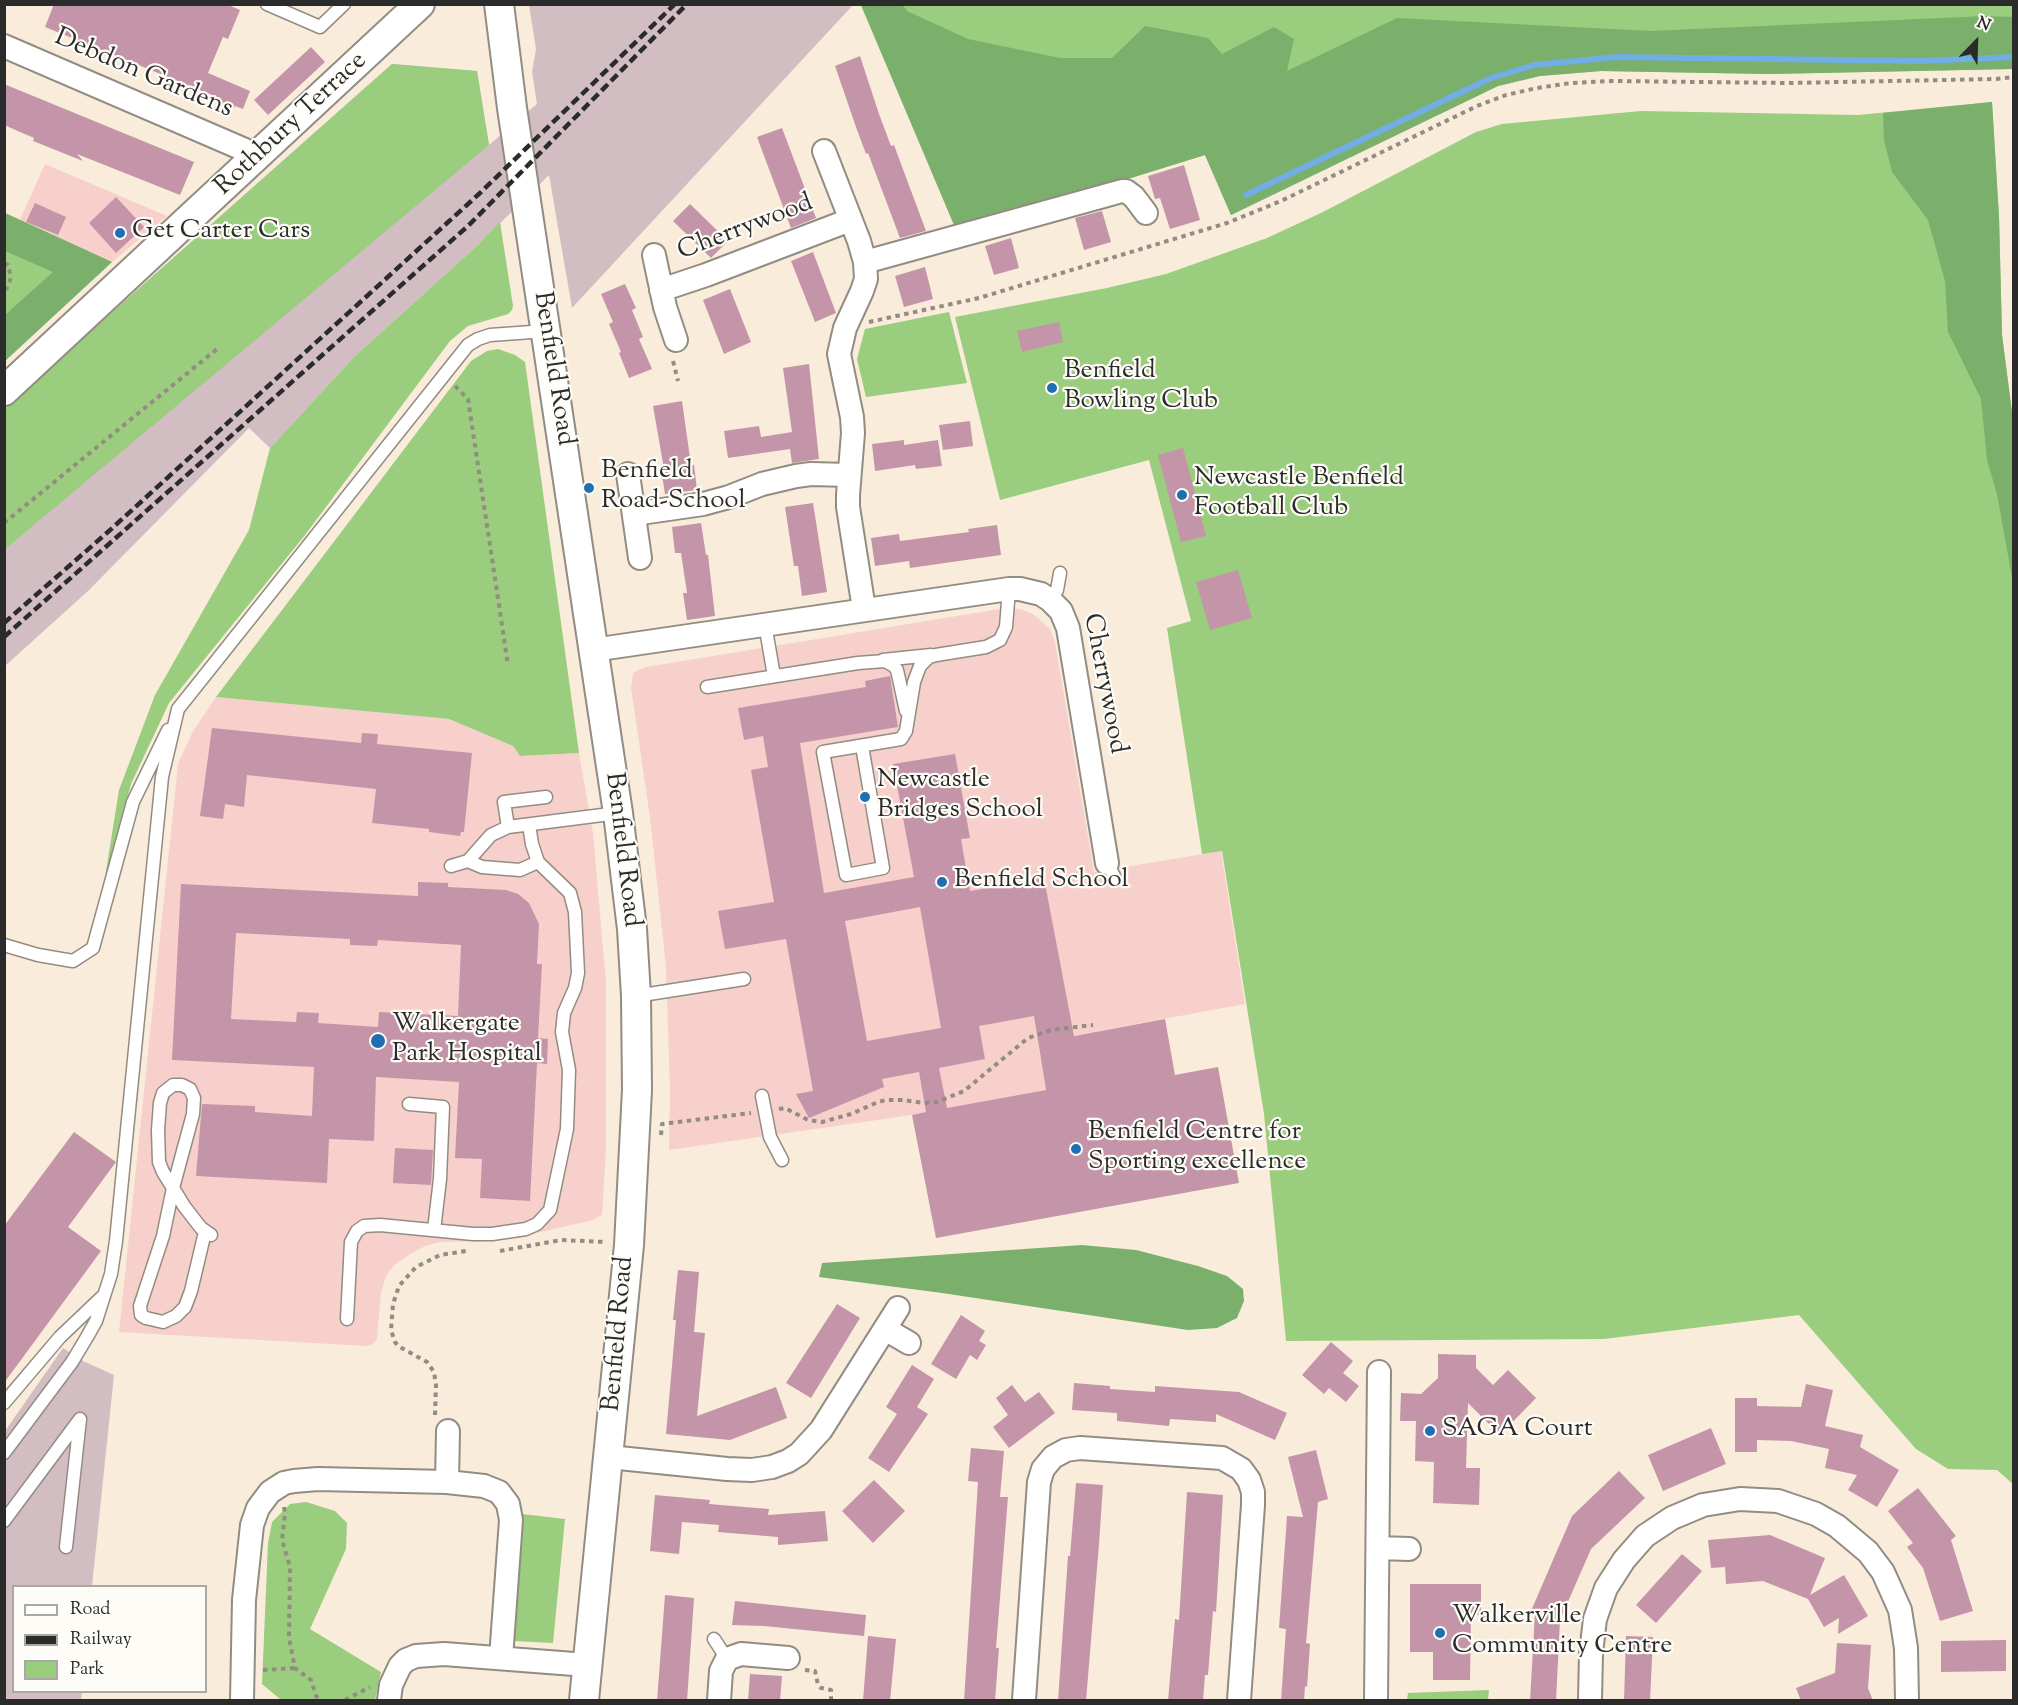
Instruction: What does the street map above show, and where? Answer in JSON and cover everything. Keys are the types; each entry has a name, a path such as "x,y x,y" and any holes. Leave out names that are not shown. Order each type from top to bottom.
{"street":[{"name":"Rothbury Terrace","path":"4,391 420,4"},
{"name":"Benfield Road","path":"499,4 512,108 618,813 632,928 636,996 637,1090 629,1245 584,1701"},
{"name":"Debdon Gardens","path":"4,46 259,156"},
{"name":"Cherrywood","path":"824,151 865,262 866,279 845,328 839,354 853,433 848,507 864,609"},
{"path":"865,262 1122,191 1134,197 1146,213"},
{"name":"Cherrywood","path":"661,290 850,220"},
{"name":"Cherrywood","path":"654,255 661,290 676,340"},
{"path":"628,474 640,558"},
{"path":"634,514 703,504 762,484 796,476 849,475"},
{"name":"Cherrywood","path":"593,650 1009,589 1030,591 1050,600 1061,611 1068,628 1111,871"},
{"path":"609,1456 744,1470 772,1467 788,1461 799,1454 821,1430 898,1308"},
{"path":"885,1329 909,1343"},
{"path":"1376,1701 1379,1372"},
{"path":"447,1482 448,1431"},
{"path":"1024,1701 1040,1475 1053,1457 1066,1450 1080,1448 1222,1458 1241,1469 1249,1480 1253,1492 1253,1505 1239,1701"},
{"path":"242,1701 244,1600 252,1525 258,1508 277,1487 284,1483 305,1479 447,1482 492,1488 504,1498 510,1510 511,1531 501,1658"},
{"path":"1590,1701 1591,1653 1595,1619 1606,1588 1624,1560 1645,1536 1672,1518 1703,1505 1722,1500 1740,1499 1778,1502 1816,1514 1837,1526 1868,1552 1883,1572 1900,1610 1906,1648 1907,1701"},
{"path":"1378,1548 1409,1549"},
{"path":"389,1701 391,1685 400,1666 406,1660 416,1656 444,1654 587,1665"},
{"path":"719,1701 721,1671 727,1659 741,1654 788,1658"}],"lane":[{"path":"267,4 320,27 344,4"},
{"path":"4,945 38,956 73,961 93,948 133,802 178,709 468,345 478,339 502,333 546,331"},
{"path":"1050,600 1057,590 1060,573"},
{"path":"707,687 878,660 936,655 986,647 1000,640 1006,627 1009,589"},
{"path":"765,624 774,676"},
{"path":"862,746 883,868 846,875 823,752 901,739 906,731 916,674 924,661 936,655"},
{"path":"878,660 889,663 897,670 907,718"},
{"path":"4,1453 72,1362 96,1321 111,1274 162,777 178,709"},
{"path":"508,827 504,802 546,797"},
{"path":"451,866 468,861 491,834 508,827 618,813"},
{"path":"347,1319 351,1242 357,1231 372,1224 492,1234 526,1229 544,1218 550,1210 567,1130 569,1070 563,1042 562,1022 575,988 578,973 573,901 566,887 538,862 529,825"},
{"path":"468,861 482,867 520,870 538,862"},
{"path":"636,996 744,979"},
{"path":"173,1188 159,1162 158,1122 161,1097 169,1086 178,1084 190,1089 194,1098 192,1124 173,1188 163,1236 140,1306 141,1315 163,1322 176,1316 185,1307 208,1233 184,1206 173,1188"},
{"path":"762,1096 770,1137 782,1160"},
{"path":"409,1104 443,1107 440,1179 434,1230"},
{"path":"4,1403 60,1337 105,1294"},
{"path":"4,1521 80,1419 66,1547"},
{"path":"714,1640 727,1659"}],"path":[{"path":"845,328 979,298 1227,223 1281,201 1477,106 1506,95 1537,88 1612,81 1788,84 2013,77"},
{"path":"4,263 8,265 11,278 5,291"},
{"path":"4,523 217,349"},
{"path":"443,375 468,399 508,665"},
{"path":"635,1149 659,1150 662,1124 785,1108 808,1120 822,1122 851,1114 886,1100 937,1102 964,1091 1028,1038 1051,1030 1093,1025"},
{"path":"492,1251 510,1251 572,1239 629,1245"},
{"path":"448,1431 437,1422 435,1416 435,1378 431,1366 398,1347 392,1337 393,1304 399,1286 416,1268 440,1255 475,1251"},
{"path":"277,1487 285,1514 282,1540 290,1567 289,1638 295,1668"},
{"path":"788,1658 801,1670 815,1671 818,1685 831,1690 831,1701"},
{"path":"243,1671 295,1668 311,1680 320,1701"}],"shaded area":[{"path":"529,5 853,5 572,308 549,175 478,245 355,356 270,448 249,428 88,591 5,666 4,408 392,64 477,71 489,145 537,104 532,72 536,49"},
{"path":"45,164 167,216 112,262 20,220"},
{"name":"Benfield School","path":"1006,608 1020,609 1033,614 1050,629 1055,642 1094,872 1221,851 1245,1004 1038,1042 1046,1090 912,1115 669,1150 670,1090 666,967 650,817 631,688 633,674 646,667"},
{"name":"Walkergate Park Hospital","path":"216,697 449,719 513,746 520,756 579,753 593,833 606,982 606,1149 602,1215 593,1220 510,1239 440,1242 425,1246 410,1254 393,1266 386,1276 381,1293 377,1339 373,1344 366,1346 119,1332 178,764 192,733"},
{"path":"63,1348 83,1361 114,1375 92,1585 12,1585 12,1693 82,1693 81,1700 5,1700 5,1431"}],"green space":[{"path":"861,5 2013,5 2013,69 1769,74 1601,71 1540,76 1498,86 1231,215 1205,155 957,232"},
{"path":"861,5 903,5 907,11 968,39 1060,58 1112,58 1145,26 1208,38 1222,54 1274,27 1294,39 1287,71 1397,18 1651,31 1986,16 2013,17 2013,69 1769,74 1601,71 1540,76 1498,86 1231,215 1205,155 957,232"},
{"path":"392,64 477,71 489,145 5,549 4,408"},
{"path":"1992,102 1999,217 2002,335 2014,428 2013,1484 1997,1470 1948,1469 1916,1449 1799,1315 1604,1339 1286,1341 1264,1114 1222,851 1202,854 1167,628 1191,621 1149,460 1000,500 955,317 1107,288 1166,274 1267,238 1323,212 1476,132 1502,124 1641,111 1858,115"},
{"path":"1992,102 1999,217 2002,335 2014,428 2013,583 1997,494 1987,460 1981,399 1948,332 1945,281 1928,220 1892,172 1884,140 1883,113"},
{"path":"5,213 112,262 5,361"},
{"path":"5,213 112,262 5,361 5,315 53,272 5,251"},
{"path":"500,222 512,310 508,314 468,326 450,341 305,535 169,703 131,784 103,890 119,790 155,695 249,530 270,448 355,356 478,245"},
{"path":"949,312 967,383 866,397 857,359 865,329"},
{"path":"498,349 515,355 525,362 579,753 520,756 513,746 449,719 216,697 471,361 487,351"},
{"path":"1082,1245 1136,1250 1227,1276 1243,1289 1244,1301 1237,1318 1217,1328 1188,1330 819,1277 822,1263"},
{"path":"306,1502 335,1511 347,1523 346,1549 310,1629 381,1672 375,1700 280,1699 262,1684 268,1543 272,1522 290,1504"},
{"path":"522,1514 565,1519 553,1643 513,1641"},
{"path":"1489,1690 1488,1700 1407,1700 1408,1693"}],"building":[{"path":"54,4 226,4 240,10 228,39 223,37 208,73 250,91 243,109 235,106 233,109 215,101 217,97 45,27"},
{"path":"311,47 325,62 268,115 254,100"},
{"path":"860,56 891,146 894,145 926,231 900,238 868,153 866,154 835,66"},
{"path":"4,84 194,162 180,195 77,154 83,161 33,141 34,138 4,125"},
{"path":"782,128 816,218 791,228 757,137"},
{"path":"1184,165 1200,220 1170,229 1160,198 1155,199 1148,176"},
{"path":"116,197 144,227 116,253 89,223"},
{"path":"35,203 66,217 58,235 26,222"},
{"path":"690,204 728,241 711,258 673,221"},
{"path":"1102,211 1111,242 1084,250 1075,218"},
{"path":"1011,238 1019,268 994,275 985,246"},
{"path":"813,252 836,313 815,322 791,261"},
{"path":"925,267 933,299 904,307 895,276"},
{"path":"625,284 636,308 632,310 643,337 639,339 652,369 629,378 609,324 613,322 601,294"},
{"path":"730,289 751,342 724,354 703,300"},
{"path":"1059,322 1063,342 1022,352 1017,331"},
{"path":"809,364 819,459 792,463 790,449 728,458 724,431 759,426 761,437 792,432 783,368"},
{"path":"682,401 697,490 665,494 661,469 664,469 653,406"},
{"path":"970,421 973,446 943,450 939,425"},
{"path":"904,440 904,445 938,440 942,466 916,469 915,465 875,471 872,444"},
{"name":"Newcastle Benfield Football Club","path":"1183,448 1206,536 1181,542 1158,455"},
{"path":"813,503 827,592 802,596 798,566 794,566 785,507"},
{"path":"701,523 706,555 708,555 715,616 687,620 683,593 687,593 681,553 675,553 672,527"},
{"path":"997,525 1001,555 910,568 909,561 875,566 871,538 899,534 900,541 969,532 968,529"},
{"path":"1238,570 1252,618 1210,630 1196,582"},
{"path":"890,676 898,727 800,743 824,893 914,877 893,764 955,754 970,838 961,839 970,891 1044,878 1074,1036 1165,1019 1175,1075 1218,1067 1239,1183 936,1238 912,1115 926,1112 919,1072 882,1079 884,1087 809,1118 796,1094 813,1091 786,939 725,949 718,911 774,902 751,770 768,767 763,736 744,740 738,708 866,687 865,681","holes":["920,907 941,1028 867,1041 845,921","1034,1016 1046,1090 947,1108 939,1068 985,1059 979,1026"]},
{"path":"212,728 361,743 362,733 378,734 377,744 472,753 464,832 461,832 460,836 429,832 429,829 372,823 376,789 247,775 244,807 225,804 223,819 200,816"},
{"path":"418,882 448,883 448,887 506,890 518,894 529,903 539,924 537,964 542,964 538,1038 548,1039 547,1064 537,1063 530,1201 480,1198 482,1159 455,1158 459,1082 376,1077 374,1141 329,1139 327,1183 196,1176 202,1104 255,1106 255,1112 312,1116 314,1067 172,1060 181,884 418,896","holes":["236,933 350,939 350,945 377,946 378,940 461,945 458,1016 379,1012 378,1027 318,1023 319,1013 297,1012 296,1022 231,1019"]},
{"path":"74,1132 116,1162 68,1227 101,1251 4,1383 4,1226"},
{"path":"395,1148 433,1150 431,1185 393,1183"},
{"path":"678,1270 699,1272 694,1332 705,1333 697,1416 776,1387 787,1418 730,1440 666,1434"},
{"path":"837,1304 860,1318 811,1398 786,1383"},
{"path":"961,1315 985,1331 979,1341 986,1345 977,1360 970,1355 956,1379 931,1364"},
{"path":"1331,1342 1353,1361 1343,1373 1359,1386 1346,1402 1329,1388 1324,1394 1302,1375"},
{"name":"SAGA Court","path":"1438,1354 1476,1355 1476,1368 1493,1385 1508,1370 1536,1398 1500,1435 1468,1403 1466,1468 1480,1468 1479,1505 1433,1503 1434,1462 1415,1461 1416,1421 1400,1421 1401,1393 1421,1394 1438,1378"},
{"path":"912,1365 934,1379 917,1407 928,1414 889,1472 868,1458 897,1414 886,1407"},
{"path":"1074,1383 1110,1386 1110,1389 1155,1392 1155,1386 1239,1392 1287,1413 1275,1440 1216,1414 1216,1422 1170,1419 1169,1426 1117,1421 1117,1413 1072,1410"},
{"path":"1806,1384 1833,1390 1825,1426 1863,1435 1860,1447 1899,1470 1877,1507 1848,1490 1857,1475 1825,1468 1829,1449 1791,1441 1757,1440 1757,1452 1735,1452 1735,1398 1757,1398 1757,1406 1801,1407"},
{"path":"1012,1385 1025,1402 1039,1392 1055,1413 1009,1448 993,1427 1008,1415 996,1398"},
{"path":"1711,1428 1726,1464 1663,1491 1648,1455"},
{"path":"971,1448 1004,1451 1000,1497 1008,1497 996,1648 999,1648 995,1701 964,1701 978,1482 968,1481"},
{"path":"1316,1450 1328,1499 1318,1502 1306,1643 1310,1644 1307,1687 1305,1686 1304,1701 1281,1701 1286,1629 1279,1628 1287,1516 1303,1517 1288,1457"},
{"path":"1619,1471 1645,1498 1591,1549 1560,1620 1556,1701 1530,1701 1535,1613 1531,1611 1572,1516"},
{"path":"874,1480 905,1511 873,1543 842,1511"},
{"path":"1076,1483 1103,1485 1099,1544 1086,1701 1058,1701 1068,1556 1070,1556"},
{"path":"1918,1488 1956,1536 1951,1540 1973,1611 1940,1621 1923,1568 1907,1547 1913,1543 1888,1511"},
{"path":"1187,1492 1223,1495 1216,1612 1213,1611 1208,1675 1205,1675 1203,1701 1168,1701 1175,1619 1179,1620"},
{"path":"655,1495 710,1500 709,1504 769,1509 768,1515 825,1511 828,1541 778,1545 778,1537 718,1532 719,1525 682,1522 679,1554 650,1551"},
{"path":"1770,1535 1825,1558 1810,1595 1844,1575 1868,1616 1838,1634 1839,1618 1824,1627 1808,1599 1763,1581 1726,1584 1725,1567 1711,1568 1708,1540"},
{"path":"1682,1554 1702,1571 1656,1623 1636,1605"},
{"name":"Walkerville Community Centre","path":"1410,1584 1481,1584 1481,1615 1471,1615 1470,1680 1433,1680 1433,1652 1410,1652"},
{"path":"665,1595 694,1598 687,1701 657,1701"},
{"path":"735,1601 866,1615 864,1636 732,1625"},
{"path":"868,1636 896,1639 890,1701 863,1701"},
{"path":"1626,1636 1653,1637 1650,1701 1624,1701"},
{"path":"2006,1640 2006,1671 1941,1672 1941,1641"},
{"path":"1837,1643 1871,1645 1868,1688 1873,1701 1801,1701 1796,1688 1835,1673"},
{"path":"750,1674 782,1676 780,1701 748,1701"}],"waterway":[{"path":"1246,195 1491,78 1534,65 1617,57 1921,61 2014,57"}],"railway":[{"path":"4,623 109,531 480,193 675,4"},
{"path":"4,637 468,226 687,4"}],"place":[{"name":"Get Carter Cars","path":"120,233"},
{"name":"Benfield Bowling Club","path":"1052,388"},
{"name":"Benfield Road-School","path":"589,488"},
{"name":"Newcastle Benfield Football Club","path":"1182,495"},
{"name":"Newcastle Bridges School","path":"865,797"},
{"name":"Benfield School","path":"942,882"},
{"name":"Walkergate Park Hospital","path":"378,1041"},
{"name":"Benfield Centre for Sporting excellence","path":"1076,1149"},
{"name":"SAGA Court","path":"1430,1431"},
{"name":"Walkerville Community Centre","path":"1440,1633"}]}
